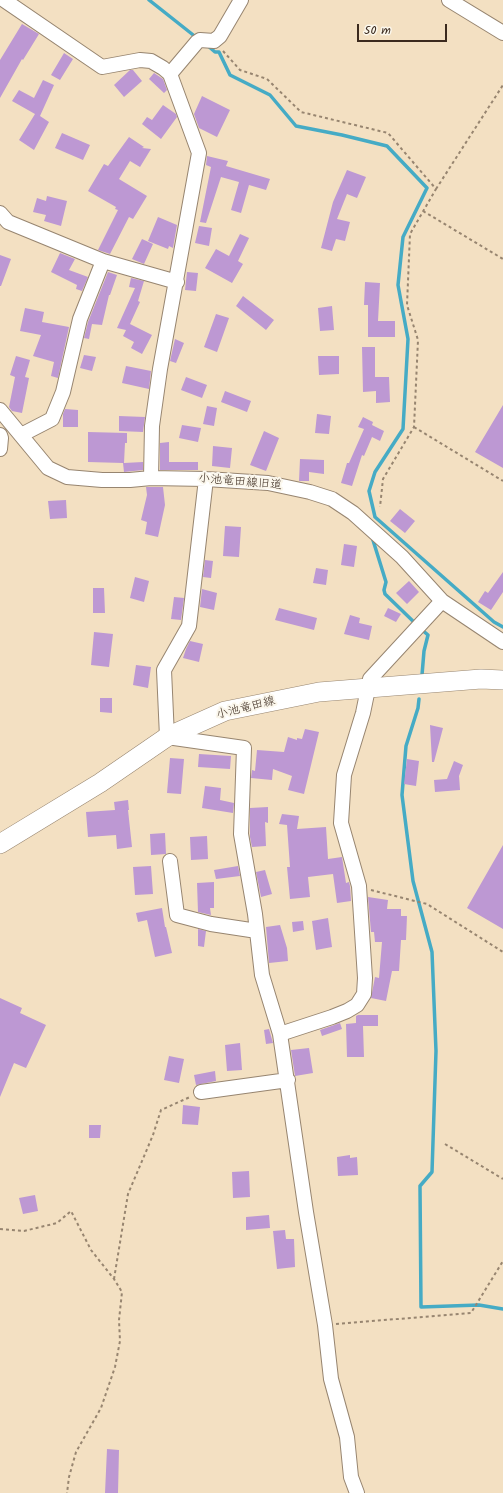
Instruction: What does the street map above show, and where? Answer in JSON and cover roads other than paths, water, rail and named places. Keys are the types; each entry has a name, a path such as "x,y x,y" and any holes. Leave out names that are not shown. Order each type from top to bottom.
{"main road":[{"name":"小池竜田線","path":"0,844 100,783 167,737 225,711 319,692 481,678 503,680"}],"street":[{"path":"4,0 102,67 140,60 151,61 163,68 170,74 199,153 190,195 177,282 160,369 152,426 151,478"},
{"path":"170,74 197,42 200,40 214,41 220,36 241,0"},
{"path":"449,0 503,33"},
{"path":"0,214 8,222 102,261 177,282"},
{"path":"21,435 52,419 63,392 80,319 102,261"},
{"name":"小池竜田線旧道","path":"0,410 48,468 67,477 102,480 151,478 206,479 268,484 310,492 332,499 353,513 402,557 442,601 503,642"},
{"path":"0,435 0,449"},
{"path":"206,479 189,626 164,670 167,737 244,748 241,834 257,931 262,975 280,1034 288,1080 306,1212 325,1325 331,1379 347,1437 352,1477 357,1493"},
{"path":"280,1034 347,1011 357,1005 364,994 365,978 359,886 341,823 344,775 363,713 370,679 442,601"},
{"path":"170,861 177,915 211,924 257,931"},
{"path":"202,1092 288,1080"}],"waterway":[{"path":"149,0 197,38"},
{"path":"207,45 215,52 219,52 230,75 270,95 296,126 387,146 427,188 403,237 398,285 408,339 403,429 375,472 369,491 375,517 494,622 503,627"},
{"path":"372,537 386,582 384,590 385,594 417,625"},
{"path":"421,629 428,635 424,651 422,675"},
{"path":"419,699 418,708 406,746 402,795 413,881 432,952 436,1051 432,1172 420,1186 421,1307 479,1305 503,1309"}]}
